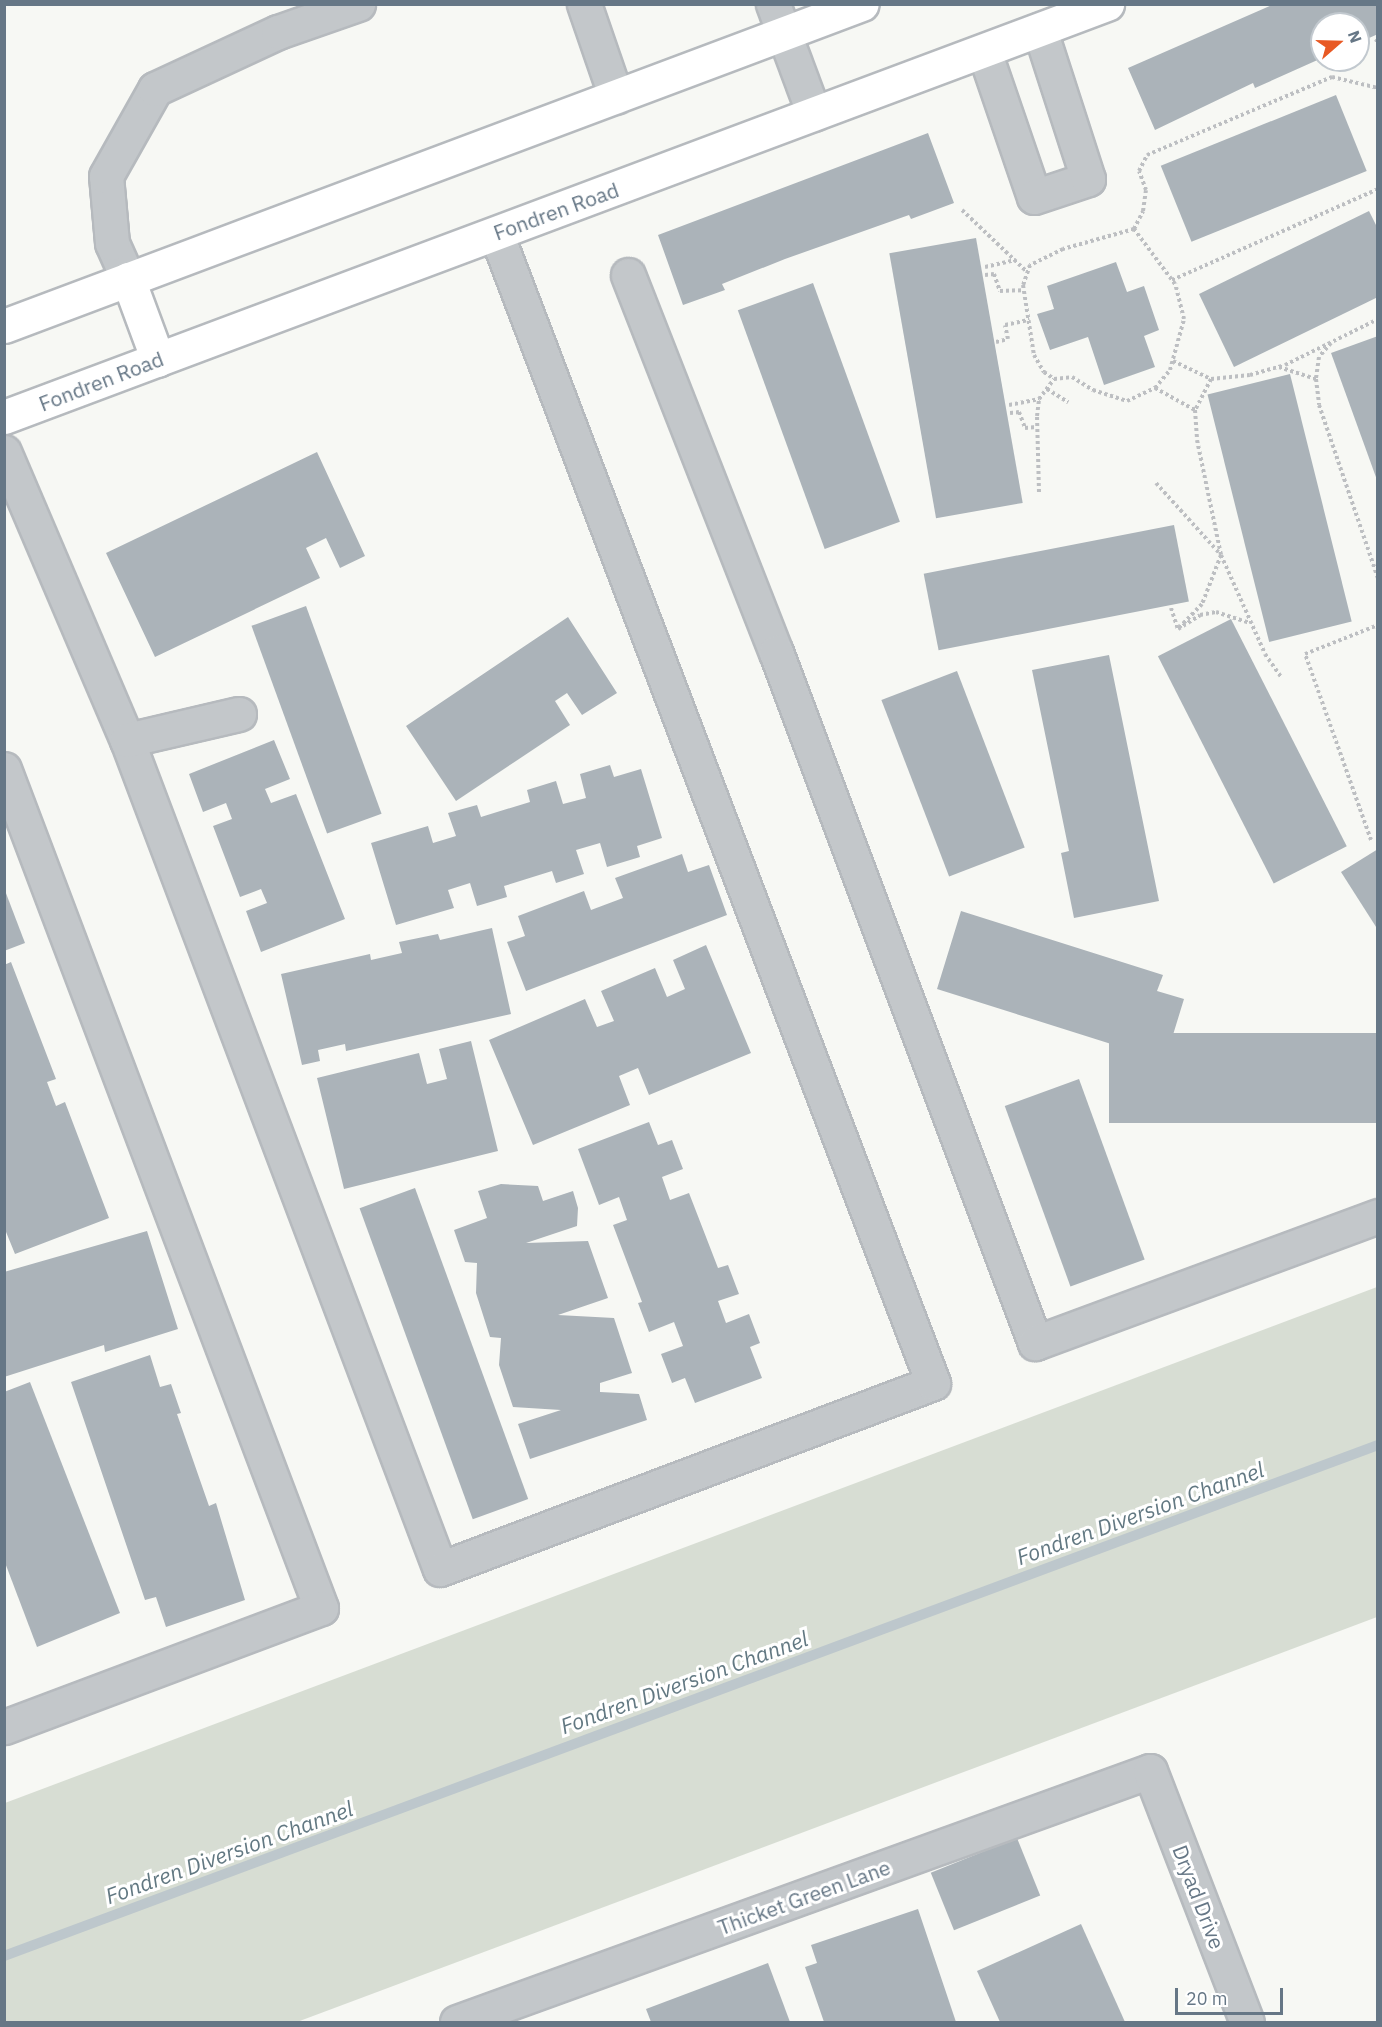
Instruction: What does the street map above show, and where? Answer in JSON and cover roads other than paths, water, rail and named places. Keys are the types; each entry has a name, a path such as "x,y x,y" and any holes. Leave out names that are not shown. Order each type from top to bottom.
{"main road":[{"path":"4,326 616,96 779,19 862,4"},
{"name":"Fondren Road","path":"4,417 1107,4"},
{"path":"128,279 158,360"}],"street":[{"path":"128,279 112,243 106,176 155,89 278,32 358,4"},
{"path":"584,4 616,96"},
{"path":"779,19 814,114"},
{"path":"984,51 1034,197 1088,179 1040,30"},
{"path":"4,452 127,740 440,1569 933,1383 496,233"},
{"path":"628,275 776,652 1035,1343 1377,1216"},
{"path":"127,740 239,714"},
{"path":"4,769 321,1608 4,1727"},
{"name":"Thicket Green Lane","path":"466,2021 1150,1771"},
{"name":"Dryad Drive","path":"1150,1771 1247,2022"}],"waterway":[{"name":"Fondren Diversion Channel","path":"4,1956 1378,1445"}]}
